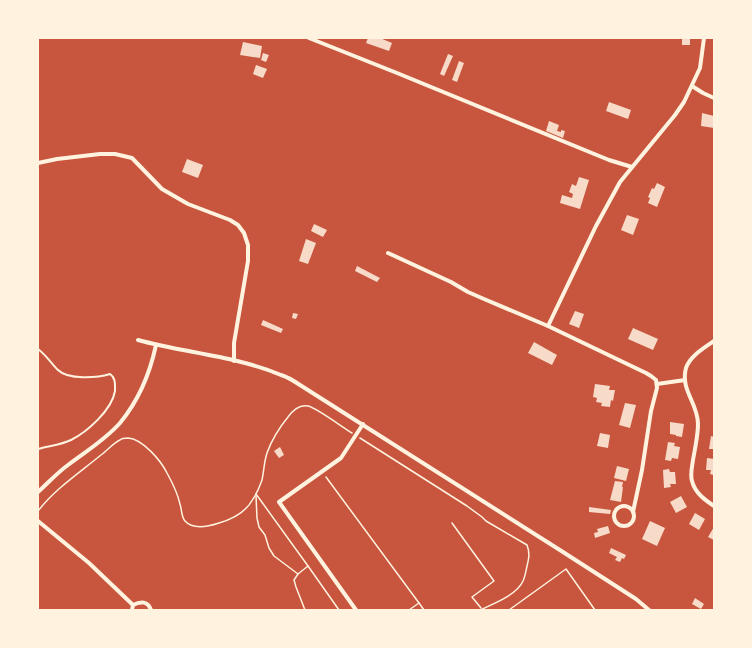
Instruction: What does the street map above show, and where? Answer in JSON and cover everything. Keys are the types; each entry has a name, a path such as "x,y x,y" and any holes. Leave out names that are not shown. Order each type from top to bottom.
{"street":[{"path":"309,38 609,160 632,167"},
{"path":"548,326 596,226 620,182 684,102 700,68 704,38"},
{"path":"692,86 714,98"},
{"path":"38,163 100,154 115,154 132,158 162,189 188,204 230,220 238,225 244,233 248,245 248,261 234,343 234,360"},
{"path":"388,253 484,299 548,326 646,373 656,380 657,388 651,411 642,470 633,512 633,521 627,526 620,526 615,522 615,511 619,507 628,507 633,512"},
{"path":"138,340 156,345 234,360 264,368 300,384 623,590 648,610"},
{"path":"714,341 689,361 685,372 685,386 697,411 698,424 691,472 692,481 697,491 705,500 714,506"},
{"path":"38,492 120,423 133,405 143,387 153,361 156,345"},
{"path":"657,384 685,380"},
{"path":"356,610 278,502 341,458 363,424"},
{"path":"38,521 89,563 133,604"},
{"path":"133,604 144,602 151,610"},
{"path":"132,610 133,604"}],"lane":[{"path":"38,350 43,353 58,371 63,374 84,377 95,377 110,374 113,376 115,382 111,402 101,416 82,434 70,441 38,449"}],"path":[{"path":"326,477 424,610"},
{"path":"298,574 274,556 269,548 265,535 259,527 256,494 339,610"},
{"path":"353,520 356,517"},
{"path":"452,523 494,581 472,597 482,610"},
{"path":"305,610 294,580 298,574 308,566"},
{"path":"509,610 566,569 594,610"},
{"path":"409,610 419,603"}],"building":[{"path":"368,38 380,38 392,43 389,51 366,43"},
{"path":"682,38 690,38 690,45 682,45"},
{"path":"243,42 262,46 260,58 240,55"},
{"path":"263,53 269,55 266,62 261,60"},
{"path":"448,54 453,56 444,76 440,74"},
{"path":"459,61 464,63 457,82 452,80"},
{"path":"256,65 267,69 263,78 253,74"},
{"path":"609,102 631,110 628,119 606,111"},
{"path":"702,113 714,116 714,128 701,126"},
{"path":"549,121 559,125 557,131 565,131 563,138 546,131"},
{"path":"187,159 203,165 198,178 182,172"},
{"path":"579,177 589,180 580,209 560,203 562,195 572,198 573,194 569,192 572,184 576,186"},
{"path":"657,183 665,187 657,207 648,203 650,198 648,197 652,188 654,189"},
{"path":"627,215 639,219 633,235 621,230"},
{"path":"314,224 327,230 323,237 311,231"},
{"path":"306,239 316,243 308,264 299,261"},
{"path":"357,266 380,278 377,282 355,271"},
{"path":"575,311 584,314 579,328 569,324"},
{"path":"293,313 298,314 296,319 292,318"},
{"path":"263,320 283,329 281,333 261,325"},
{"path":"633,328 658,339 653,350 628,339"},
{"path":"534,342 557,355 552,365 528,353"},
{"path":"595,384 610,386 609,390 615,390 610,407 601,406 602,403 596,402 597,398 593,397"},
{"path":"625,403 636,405 630,428 619,425"},
{"path":"670,422 684,424 682,437 670,434"},
{"path":"600,433 610,435 608,448 597,446"},
{"path":"711,436 714,437 714,449 709,449"},
{"path":"668,442 675,443 674,446 680,447 678,459 672,458 671,461 665,460"},
{"path":"280,447 284,455 279,458 274,451"},
{"path":"707,458 714,459 714,475 710,474 711,470 706,470"},
{"path":"617,466 629,469 626,481 614,478"},
{"path":"669,469 670,472 675,472 676,484 670,484 671,487 664,488 663,470"},
{"path":"615,481 623,482 621,502 610,500"},
{"path":"681,496 687,507 676,513 670,502"},
{"path":"589,507 611,510 610,514 589,512"},
{"path":"695,513 705,519 699,530 689,524"},
{"path":"650,521 665,528 657,546 642,539"},
{"path":"608,526 610,533 595,538 594,533 598,532 597,529"},
{"path":"714,527 714,540 708,537"},
{"path":"611,548 626,555 624,559 622,558 620,562 615,560 617,557 609,553"},
{"path":"695,598 704,604 701,609 692,604"}]}
